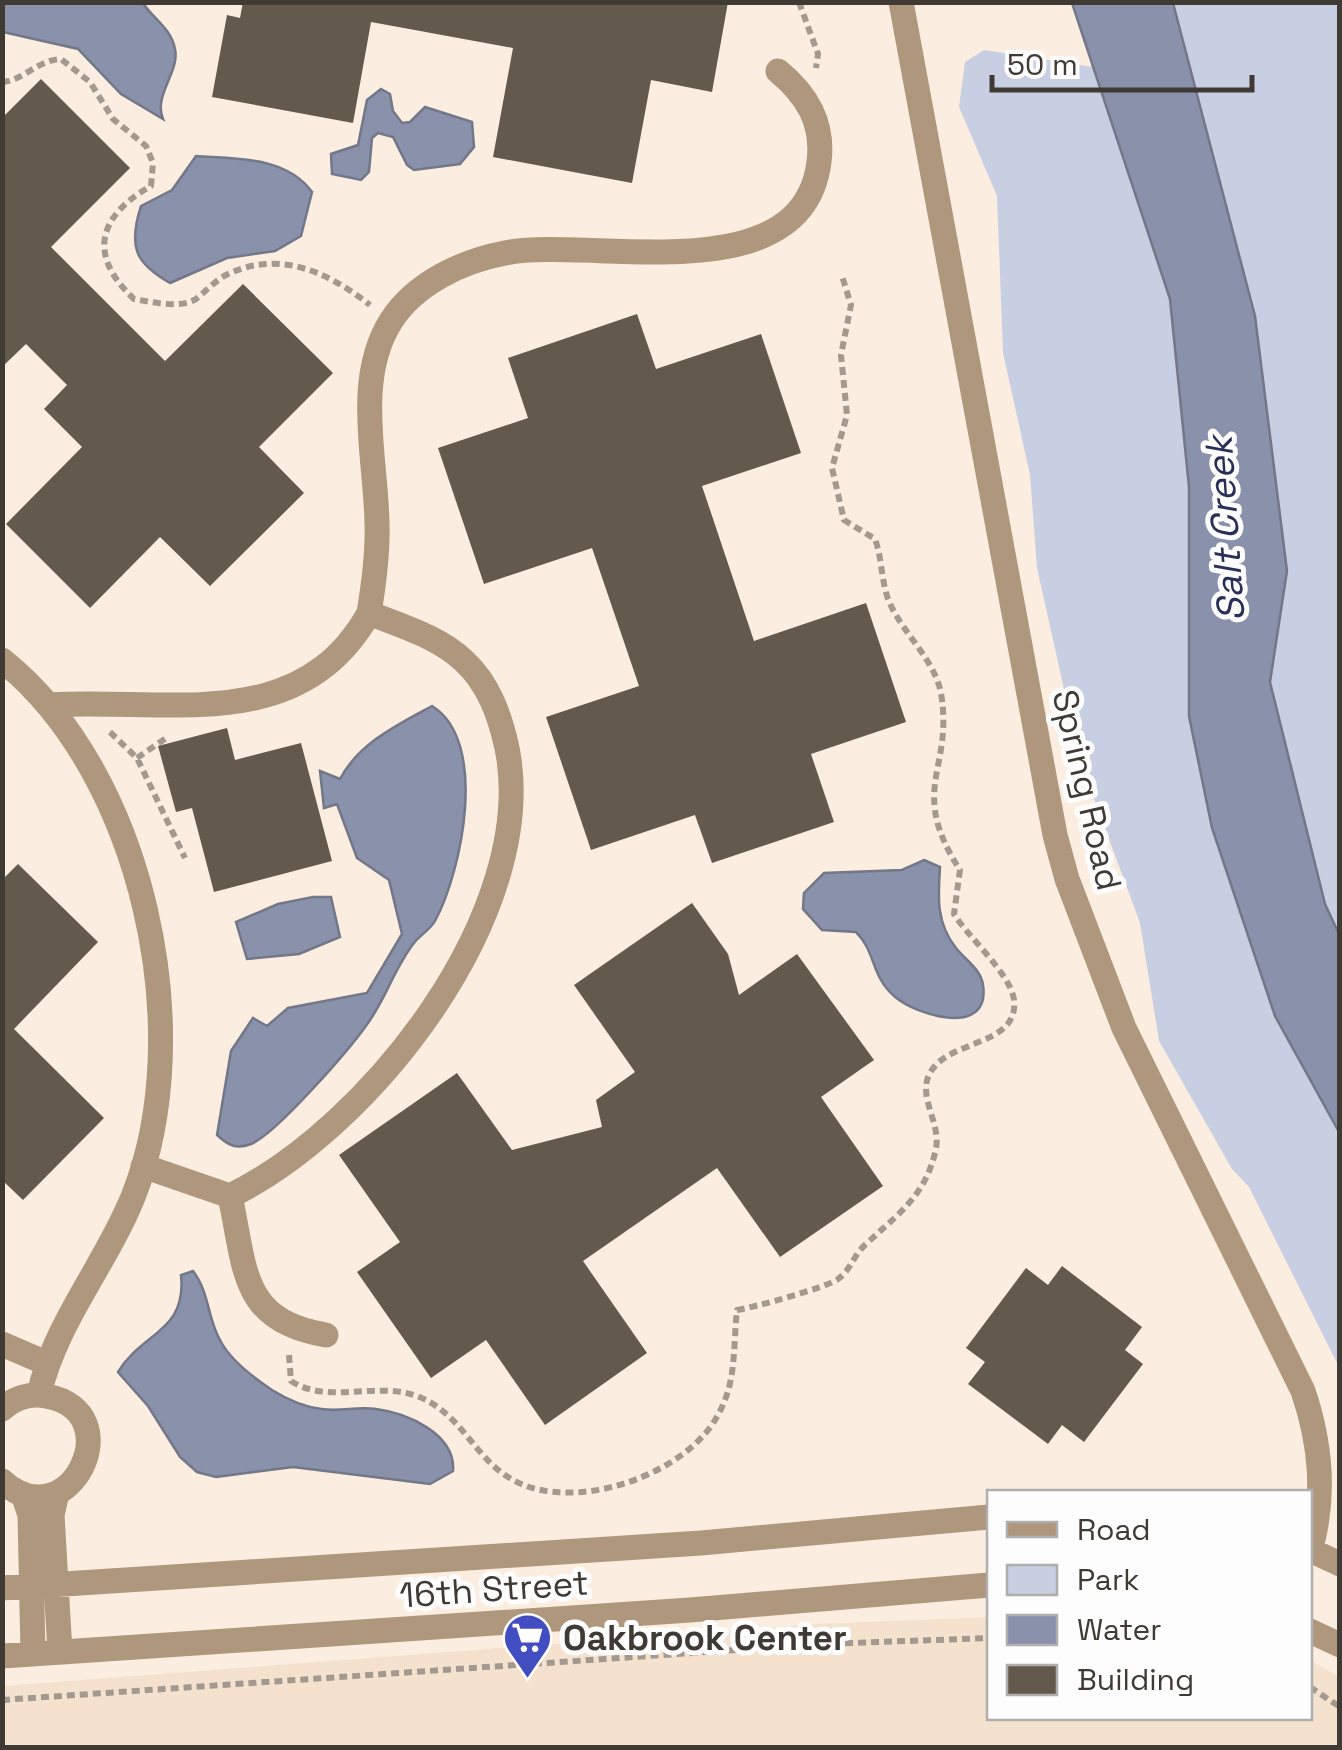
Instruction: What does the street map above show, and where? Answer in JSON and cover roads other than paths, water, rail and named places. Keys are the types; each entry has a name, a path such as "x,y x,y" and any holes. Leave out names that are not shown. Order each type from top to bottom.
{"street":[{"name":"Spring Road","path":"901,2 1055,834 1124,1028 1303,1390 1315,1436 1322,1489 1312,1540"},
{"path":"50,704 208,706 300,684 342,652 369,613 377,552 372,386 379,348 391,321 410,299 470,262 510,252 666,254 714,250 783,223 807,201 818,176 821,148 816,118 800,89 778,71"},
{"path":"143,1166 230,1196 269,1178 305,1151 380,1075 463,962 494,898 503,864 512,773 493,700 465,662 446,647 369,613"},
{"path":"2,660 50,704 114,819 155,949 162,1041 152,1134 143,1166 118,1231 58,1332 39,1394"},
{"path":"230,1196 254,1295 268,1314 293,1330 326,1335"},
{"path":"2,1344 46,1364"},
{"path":"2,1410 23,1396 39,1394 72,1406 88,1436 83,1470 57,1493 33,1654"},
{"path":"13,1487 57,1493"},
{"path":"13,1487 30,1514 60,1652"},
{"name":"16th Street","path":"2,1588 702,1543 987,1517"},
{"name":"Spring Road","path":"1312,1551 1340,1564"},
{"name":"16th Street","path":"2,1656 611,1616 987,1585"},
{"path":"1312,1631 1340,1645"}],"water":[{"path":"3,2 143,3 166,29 175,49 174,66 161,101 163,119 121,94 78,49 3,32"},
{"name":"Salt Creek","path":"1072,3 1173,3 1255,316 1287,571 1270,682 1325,904 1339,934 1339,1132 1275,1016 1212,828 1189,716 1189,487 1170,299"},
{"path":"381,89 390,94 393,111 402,123 410,122 425,107 472,122 474,147 460,164 414,170 407,165 393,137 378,133 372,138 369,172 361,180 332,174 331,154 358,145 367,100"},
{"path":"196,156 259,162 301,180 312,192 301,236 275,251 227,258 170,283 158,276 142,261 135,243 141,206 172,190"},
{"path":"432,706 450,723 460,747 465,776 461,840 435,921 407,952 368,1023 312,1090 262,1137 246,1146 229,1144 217,1135 231,1051 253,1018 267,1026 288,1008 367,993 402,934 389,880 357,858 337,804 324,808 320,771 340,779 368,745"},
{"path":"924,860 940,867 939,899 949,939 982,979 982,1001 976,1012 965,1017 935,1015 905,1004 887,988 856,932 822,930 803,909 804,893 824,873 902,870"},
{"path":"331,897 340,937 299,954 247,959 236,922 278,904"},
{"path":"193,1271 225,1349 258,1380 308,1407 376,1409 415,1421 447,1446 453,1471 430,1484 293,1467 216,1477 197,1472 180,1457 148,1406 118,1372 170,1320 181,1294 181,1275"}],"place":[{"name":"Oakbrook Center","path":"528,1680"}]}
